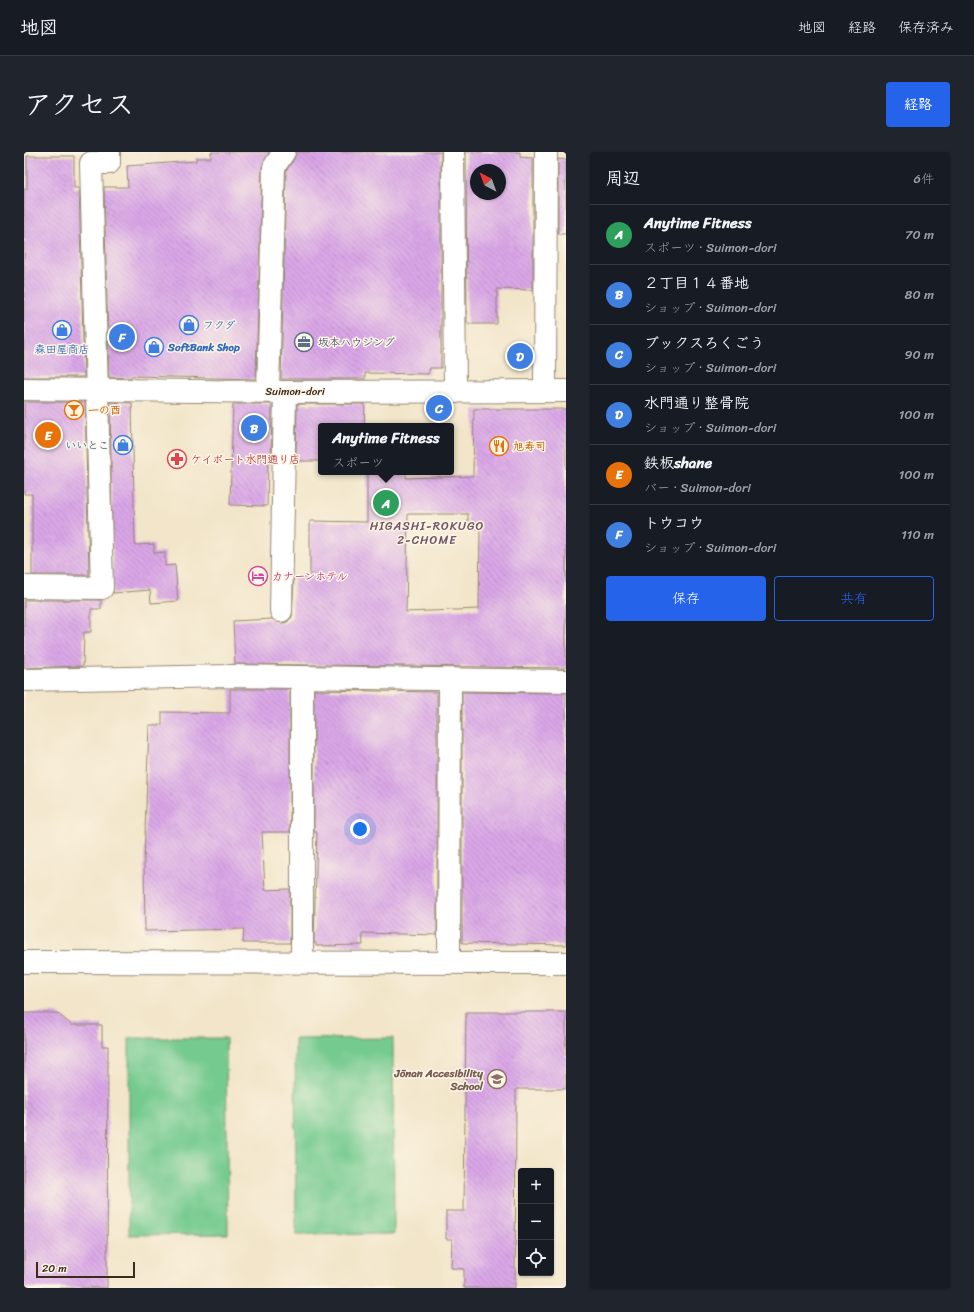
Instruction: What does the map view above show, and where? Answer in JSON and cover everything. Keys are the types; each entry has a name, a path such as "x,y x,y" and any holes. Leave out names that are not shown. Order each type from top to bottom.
{"street":[{"path":"24,587 102,588 91,164 109,163 109,152"},
{"path":"281,611 274,167 284,152"},
{"path":"453,152 455,392"},
{"path":"546,152 556,391"},
{"name":"Suimon-dori","path":"24,389 277,392 556,391"},
{"path":"24,680 231,676 566,681"},
{"path":"302,677 302,962"},
{"path":"449,963 450,680"},
{"path":"24,962 566,963"}],"green space":[{"path":"129,1038 226,1038 228,1234 129,1235"},
{"path":"393,1038 394,1234 296,1235 295,1039"}],"building":[{"path":"211,152 269,152 262,167 256,379 131,376 131,378 109,377 104,187 128,187 127,166 196,161 196,158 211,158"},
{"path":"296,152 441,152 441,368 430,368 428,374 365,373 365,379 281,379 286,171 294,159"},
{"path":"466,152 520,152 520,157 533,158 533,290 497,289 497,324 467,324"},
{"path":"27,156 74,156 74,188 79,188 84,377 24,377 24,189 27,189"},
{"path":"558,159 566,160 566,234 558,234"},
{"path":"24,402 85,402 89,575 32,575 32,494 24,494"},
{"path":"110,402 132,403 135,545 154,544 154,553 165,552 165,566 175,565 178,601 151,603 150,590 113,593"},
{"path":"233,404 272,404 271,460 268,460 267,506 230,505"},
{"path":"297,404 365,404 364,423 318,423 318,461 296,461"},
{"path":"474,409 566,409 566,668 235,664 233,621 272,619 281,623 287,622 292,617 294,578 310,578 310,521 367,522 367,475 406,475 406,478 473,476","holes":["408,514 468,514 468,528 480,529 479,609 406,612"]},
{"path":"24,600 101,600 101,609 91,609 91,632 84,632 83,666 24,668"},
{"path":"230,689 290,689 290,832 262,832 265,890 290,889 290,943 243,943 244,929 145,931 144,862 149,725 162,725 162,712 230,713"},
{"path":"314,690 437,692 437,935 362,933 363,945 316,946 316,943 314,943 317,832 314,832"},
{"path":"462,692 566,693 566,945 462,943"},
{"path":"466,1012 566,1012 566,1089 516,1089 515,1288 464,1288 464,1269 451,1268 452,1239 446,1239 446,1211 464,1211"},
{"path":"24,1013 57,1013 72,1025 102,1025 102,1046 108,1046 107,1288 24,1288"}],"place":[{"name":"フクダ","path":"189,325"},
{"name":"森田屋商店","path":"62,330"},
{"name":"トウコウ","path":"122,337"},
{"name":"坂本ハウジング","path":"304,342"},
{"name":"SoftBank Shop","path":"154,347"},
{"name":"水門通り整骨院","path":"520,356"},
{"name":"ブックスろくごう","path":"439,408"},
{"name":"一の酉","path":"74,410"},
{"name":"２丁目１４番地","path":"254,428"},
{"name":"鉄板shane","path":"48,435"},
{"name":"いいとこ","path":"123,445"},
{"name":"旭寿司","path":"499,446"},
{"name":"ケイポート水門通り店","path":"177,459"},
{"name":"Anytime Fitness","path":"386,503"},
{"name":"カナーンホテル","path":"258,576"},
{"name":"Jōnan Accesibility School","path":"497,1079"}],"district":[{"name":"HIGASHI-ROKUGO 2-CHOME","path":"427,533"}]}
